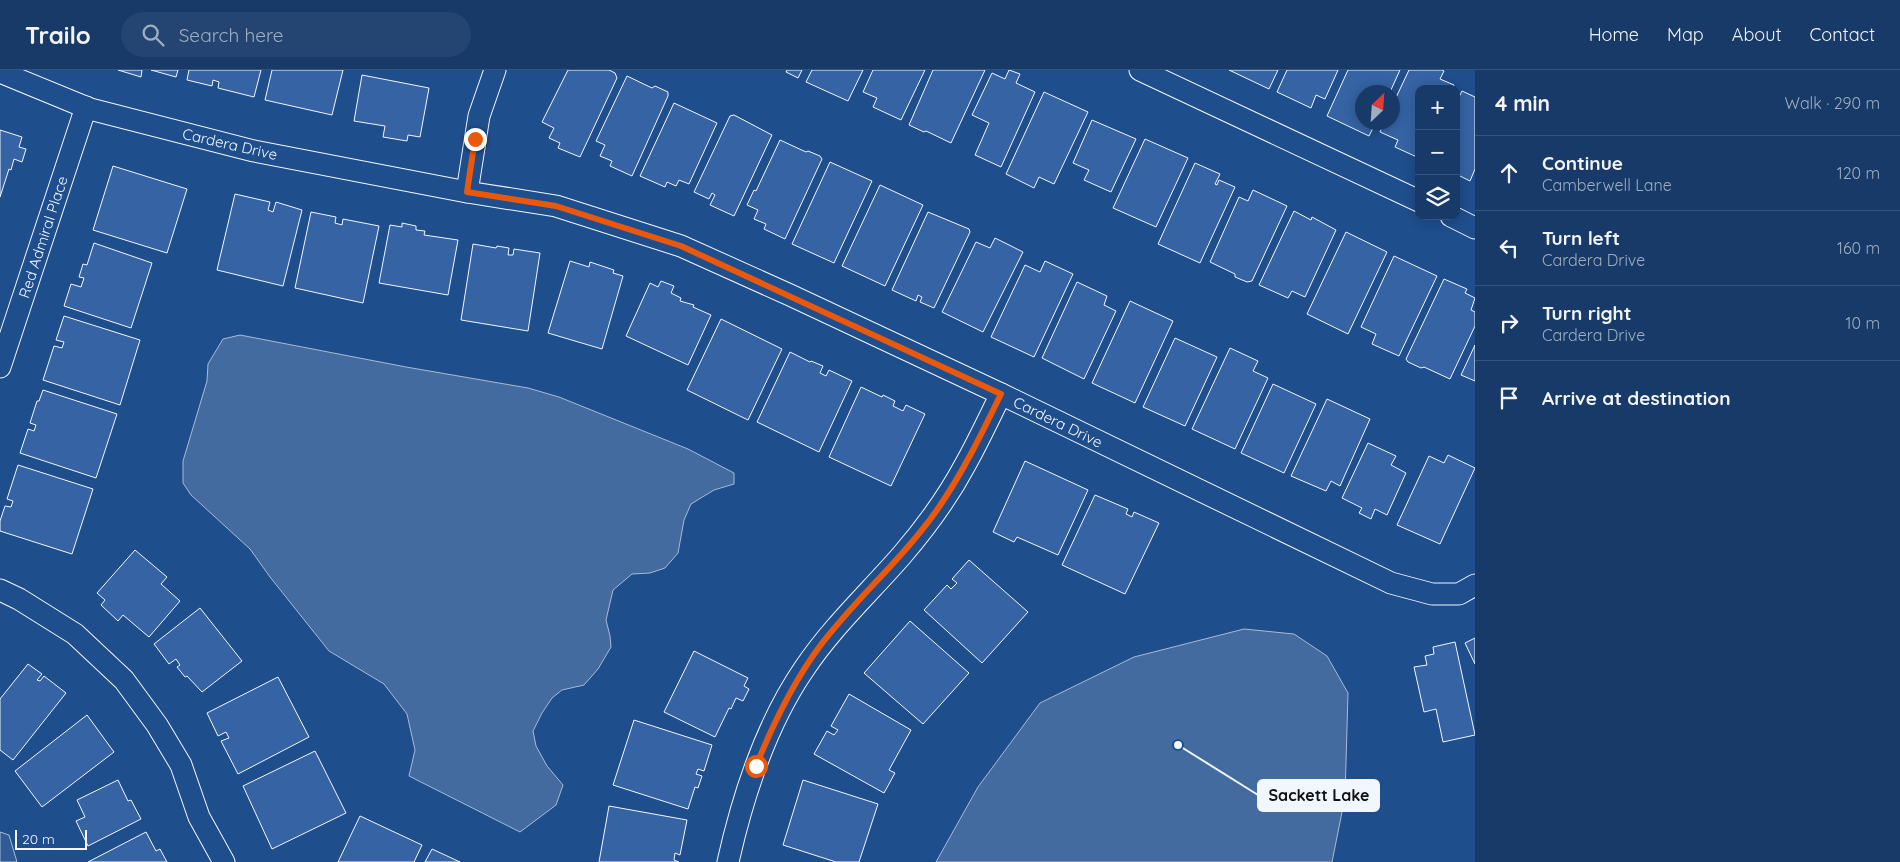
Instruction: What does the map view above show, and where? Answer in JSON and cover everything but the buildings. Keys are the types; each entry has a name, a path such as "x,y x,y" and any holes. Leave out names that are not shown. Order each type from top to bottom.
{"street":[{"path":"467,192 479,116 495,70"},
{"path":"1140,70 1415,199"},
{"name":"Cardera Drive","path":"0,72 86,107 254,151 467,192 556,206 681,246 1001,394 1391,583 1432,594 1459,594 1475,585"},
{"name":"Red Admiral Place","path":"0,367 86,107"},
{"path":"1459,220 1475,228"},
{"path":"728,862 744,800 756,766 769,734 802,671 821,644 902,554 938,508 966,465 1001,394"},
{"path":"0,590 19,599 76,634 124,680 157,726 181,765 199,817 224,862"}],"shaded area":[{"path":"240,335 528,388 559,397 688,449 734,473 734,484 714,490 691,504 684,520 678,553 665,568 650,573 632,574 613,590 606,620 611,647 598,669 584,685 562,690 552,698 533,731 536,746 547,766 563,785 556,805 520,832 409,776 415,750 407,714 384,684 329,651 250,549 191,495 183,483 183,461 207,381 208,364 223,339"},
{"path":"1244,629 1294,634 1327,656 1348,693 1345,797 1332,862 936,862 978,787 1040,703 1134,657"},
{"path":"0,832 9,835 17,862 0,862"}],"place":[{"name":"Sackett Lake","path":"1178,745"}],"route":[{"path":"475,139 467,192 556,206 681,246 1001,394 966,465 938,508 902,554 821,644 802,671 769,734 756,766"}]}
